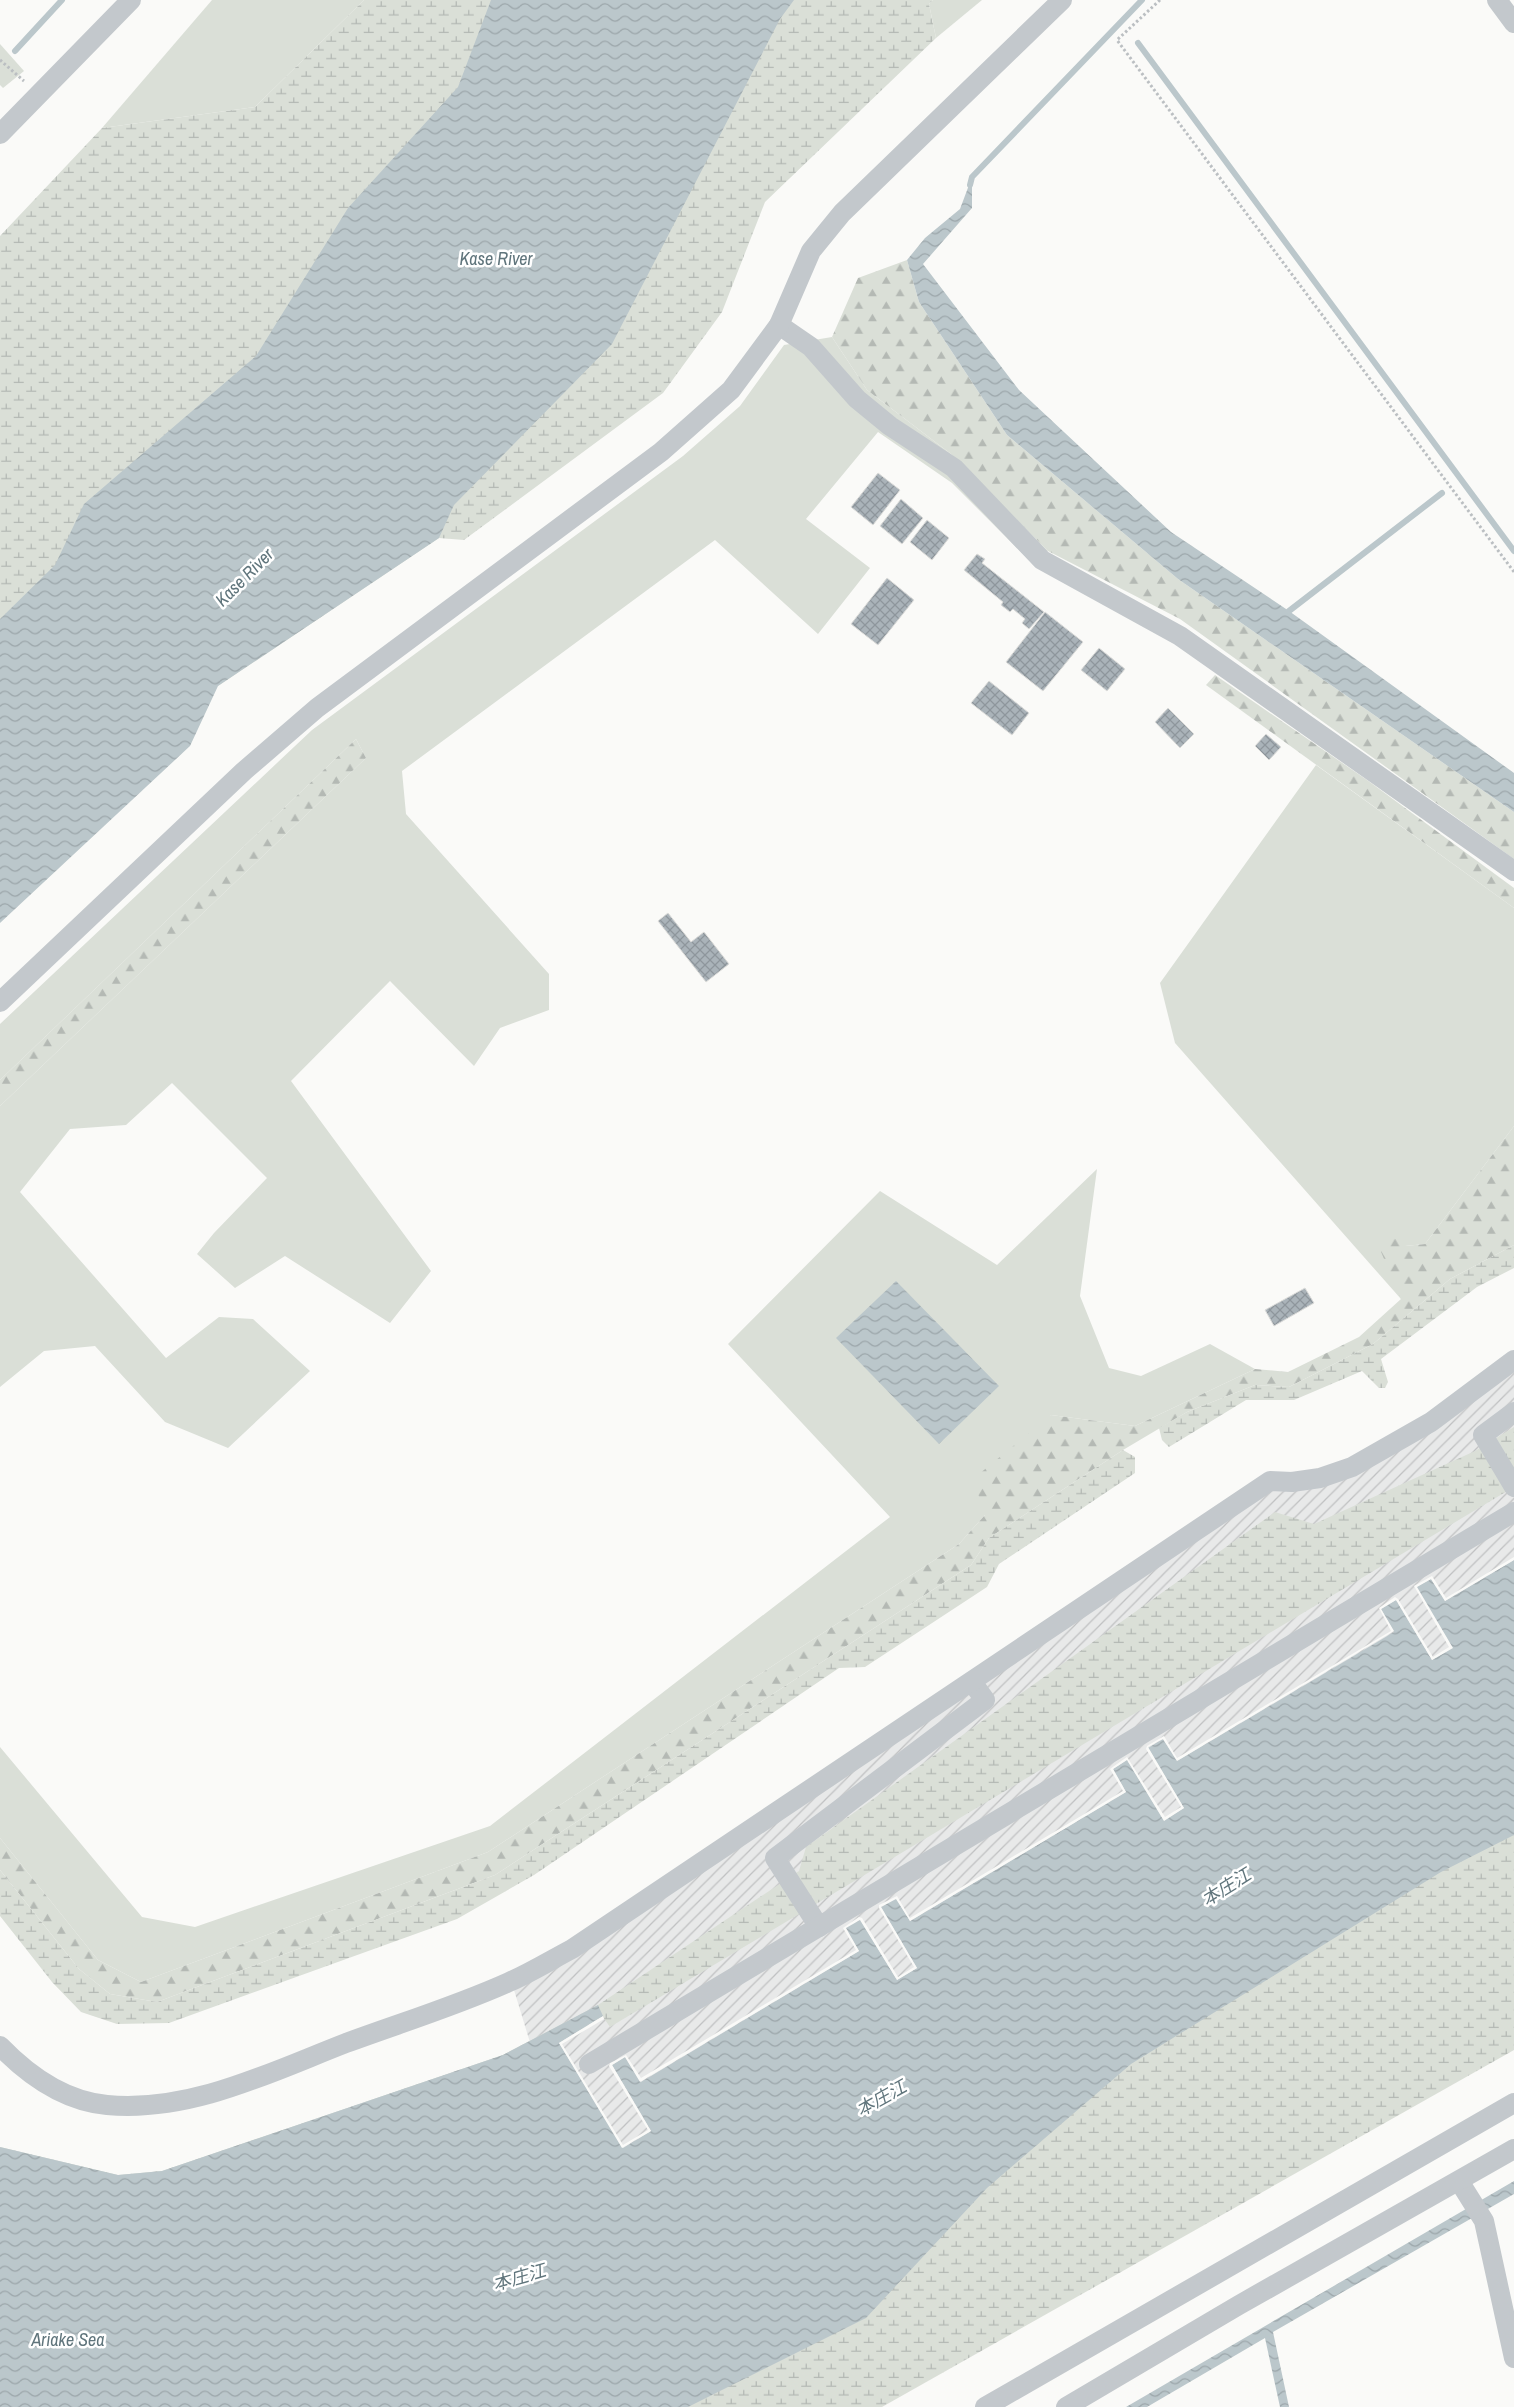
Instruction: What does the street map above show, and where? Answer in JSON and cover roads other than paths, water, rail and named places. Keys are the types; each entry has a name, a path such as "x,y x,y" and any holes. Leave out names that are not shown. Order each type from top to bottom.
{"street":[{"path":"0,134 132,0"},
{"path":"0,1002 244,771 317,708 660,452 731,390 779,325 811,251 842,213 1062,0"},
{"path":"1497,0 1514,23"},
{"path":"779,325 810,347 857,400 890,426 954,468 1042,560 1180,636 1514,871"},
{"path":"0,2046 29,2073 74,2097 106,2105 161,2104 218,2092 509,1982 572,1949 1270,1481 1292,1482 1320,1478 1352,1467 1431,1422 1514,1360"},
{"path":"1514,1412 1483,1435 1514,1487"},
{"path":"589,2064 1514,1512"},
{"path":"819,1927 775,1858 985,1700 977,1689"},
{"path":"985,2407 1514,2103"},
{"path":"1066,2407 1239,2305 1464,2189 1514,2149"},
{"path":"1464,2189 1484,2221 1514,2358"}],"water":[{"name":"Kase River","path":"491,0 794,0 780,19 612,344 454,505 439,538 218,686 190,746 0,923 0,619 55,565 84,504 256,356 348,208 458,87"},
{"path":"972,177 972,208 923,264 1019,390 1171,532 1289,611 1514,773 1514,812 1178,579 1007,435 919,302 907,260 925,238 960,209"},
{"path":"896,1281 999,1386 939,1444 836,1338"},
{"path":"1514,1560 1514,1835 1441,1872 1131,2064 987,2188 866,2318 688,2407 0,2407 0,2147 118,2175 162,2171 503,2055 598,2005 603,2016 559,2043 623,2148 651,2131 612,2065 625,2057 641,2082 859,1951 845,1928 860,1919 897,1980 917,1968 881,1907 896,1898 910,1921 1126,1792 1113,1769 1127,1760 1164,1820 1184,1808 1148,1748 1163,1739 1177,1761 1394,1632 1381,1609 1396,1600 1432,1660 1452,1648 1416,1587 1431,1579 1445,1601"},
{"path":"1514,2181 1514,2194 1273,2332 1289,2407 1280,2407 1265,2338 1147,2407 1126,2407"}],"waterway":[{"path":"15,51 62,0"},
{"path":"970,185 972,177 1142,0"},
{"path":"1138,43 1514,551"},
{"path":"1289,611 1442,493"}],"water label":[{"name":"本庄江","path":"1226,1887"},
{"name":"本庄江","path":"881,2098"},
{"name":"本庄江","path":"519,2277"},
{"name":"Ariake Sea","path":"68,2339"}]}
